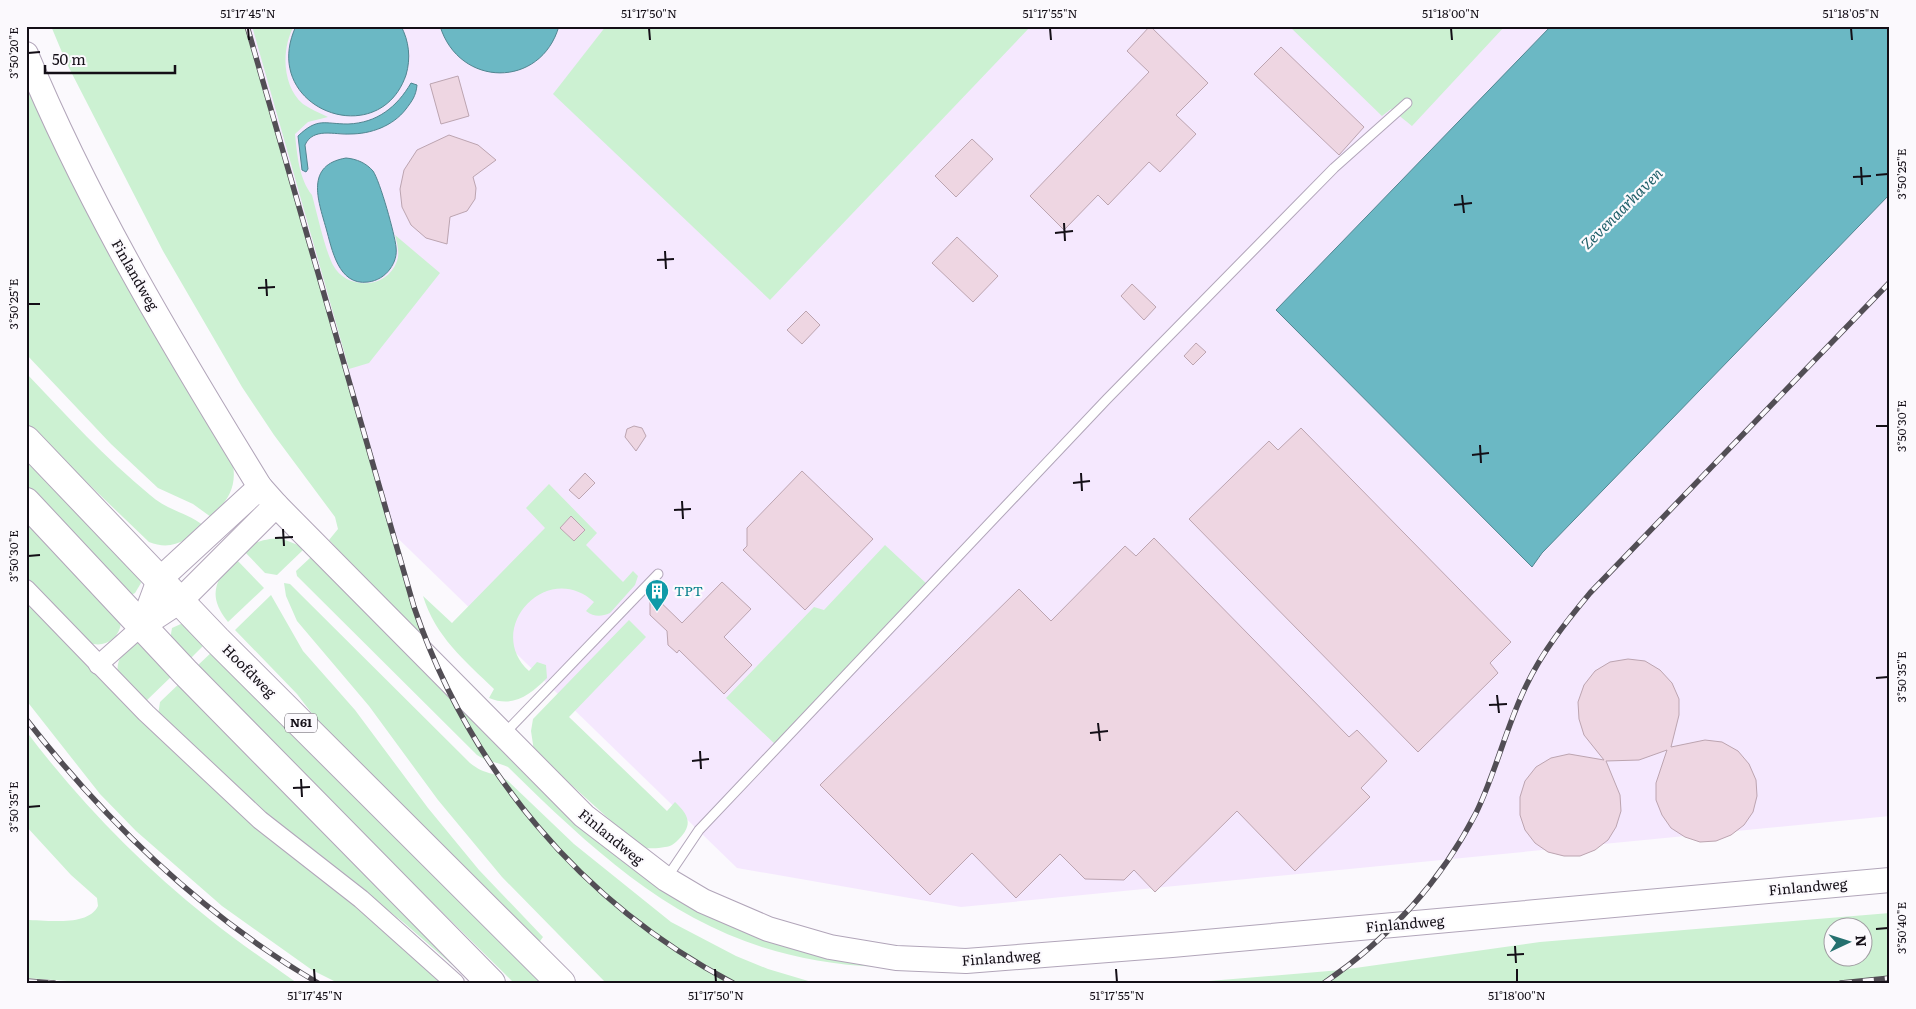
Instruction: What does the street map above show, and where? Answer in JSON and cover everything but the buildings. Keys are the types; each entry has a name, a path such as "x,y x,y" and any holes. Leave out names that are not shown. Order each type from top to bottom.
{"main road":[{"name":"Hoofdweg","path":"26,440 180,601 561,983"},
{"path":"26,502 142,626 492,983"}],"street":[{"name":"Finlandweg","path":"26,54 56,124 110,232 260,487 276,506 584,816 666,879 703,901 768,929 830,947 896,958 966,961 1172,945 1890,880"},
{"path":"142,626 160,580 260,487"},
{"path":"98,665 142,626 180,601 276,506"},
{"path":"26,590 146,713 260,820 361,899 455,983"}],"lane":[{"path":"666,879 699,830 1107,399 1334,168 1407,103"},
{"path":"503,734 658,574"}],"shaded area":[{"path":"79,26 1890,26 1890,816 961,907 737,868 343,485"}],"green space":[{"path":"51,26 247,26 411,599 428,647 329,540 338,529 335,517 274,435 242,387 163,251 66,62"},
{"path":"252,26 294,26 287,45 287,77 296,96 303,104 328,117 308,122 295,134 301,174 312,195 330,258 339,273 347,279 366,283 376,282 385,277 392,271 398,258 395,235 440,273 369,363 349,369"},
{"path":"606,26 1031,26 770,300 553,94"},
{"path":"1289,26 1505,26 1412,126 1391,109 1382,116"},
{"path":"26,74 232,460 234,469 233,485 223,504 211,517 193,504 158,488 111,444 26,354"},
{"path":"26,373 86,436 133,481 162,504 203,525 191,536 179,543 157,545 149,542 26,424"},
{"path":"26,455 139,576 141,583 135,593 129,596 26,487"},
{"path":"549,484 597,533 586,545 623,582 633,571 638,576 635,585 610,613 604,615 598,616 586,611 594,602 576,591 558,589 541,594 527,605 517,619 513,636 517,654 529,671 537,662 546,665 547,678 534,690 521,698 513,701 498,701 489,698 494,689 462,658 443,636 428,610 423,596 452,623 545,528 526,508"},
{"path":"26,516 121,623 117,634 110,641 100,644 89,643 26,581"},
{"path":"280,538 298,545 303,550 277,575 265,573 243,550 261,541"},
{"path":"885,545 928,585 776,745 726,698 814,607 824,610"},
{"path":"234,557 264,588 228,622 217,604 216,589 218,581"},
{"path":"311,557 508,751 647,875 879,967 820,961 766,948 718,930 673,906 631,877 590,844 508,767 477,755 297,576 296,571"},
{"path":"284,583 290,584 470,763 481,770 508,781 574,844 671,922 736,956 768,969 815,983 606,983 502,877 438,800 369,706 297,621 286,596"},
{"path":"271,595 303,651 355,710 428,808 479,870 543,937 538,944 336,745 297,694 235,630"},
{"path":"26,600 124,703 234,805 450,983 338,983 312,970 222,906 136,831 100,794 26,700"},
{"path":"629,620 646,637 569,717 667,811 675,802 684,811 688,825 676,842 667,847 641,848 534,751 531,731 533,719"},
{"path":"183,623 207,642 188,661 170,640 172,628"},
{"path":"136,643 143,643 175,673 145,702 118,674 118,664 121,656"},
{"path":"215,649 547,983 514,983 195,668"},
{"path":"183,680 473,983 403,922 276,824 158,715 160,702"},
{"path":"26,731 67,782 134,853 219,926 297,983 95,983 26,978 26,920 76,920 93,913 98,906 97,898 71,875 26,826"},
{"path":"1890,913 1890,983 1185,983 1341,970 1540,942 1824,918 1824,966 1874,966 1874,916 1854,916"}],"water":[{"path":"296,26 401,26 406,38 409,56 406,75 392,99 372,112 349,116 327,111 307,98 293,79 289,55"},
{"path":"440,26 559,26 549,47 535,61 518,70 500,73 481,70 464,61 450,46"},
{"name":"Zevenaarhaven","path":"1551,26 1890,26 1890,194 1542,553 1532,567 1276,310"},
{"path":"411,83 417,85 416,92 406,109 395,120 381,128 358,134 325,133 309,139 305,145 308,169 306,172 302,170 298,136 305,130 322,123 348,124 368,121 393,106"},
{"path":"346,158 361,162 373,171 383,196 395,241 396,256 392,266 383,276 368,282 358,282 350,278 338,264 331,246 318,195 320,176 324,168 333,162"}],"railway":[{"path":"247,26 414,607 437,666 466,723 499,776 537,826 580,872 627,913 678,951 733,983"},
{"path":"1324,983 1370,948 1391,928 1429,886 1446,863 1476,813 1532,673 1555,638 1581,604 1890,282"},
{"path":"26,719 90,795 160,865 236,928 276,957 318,983"},
{"path":"1841,983 1890,978"},
{"path":"26,981 54,983"}],"place":[{"name":"TPT","path":"657,612"}]}
